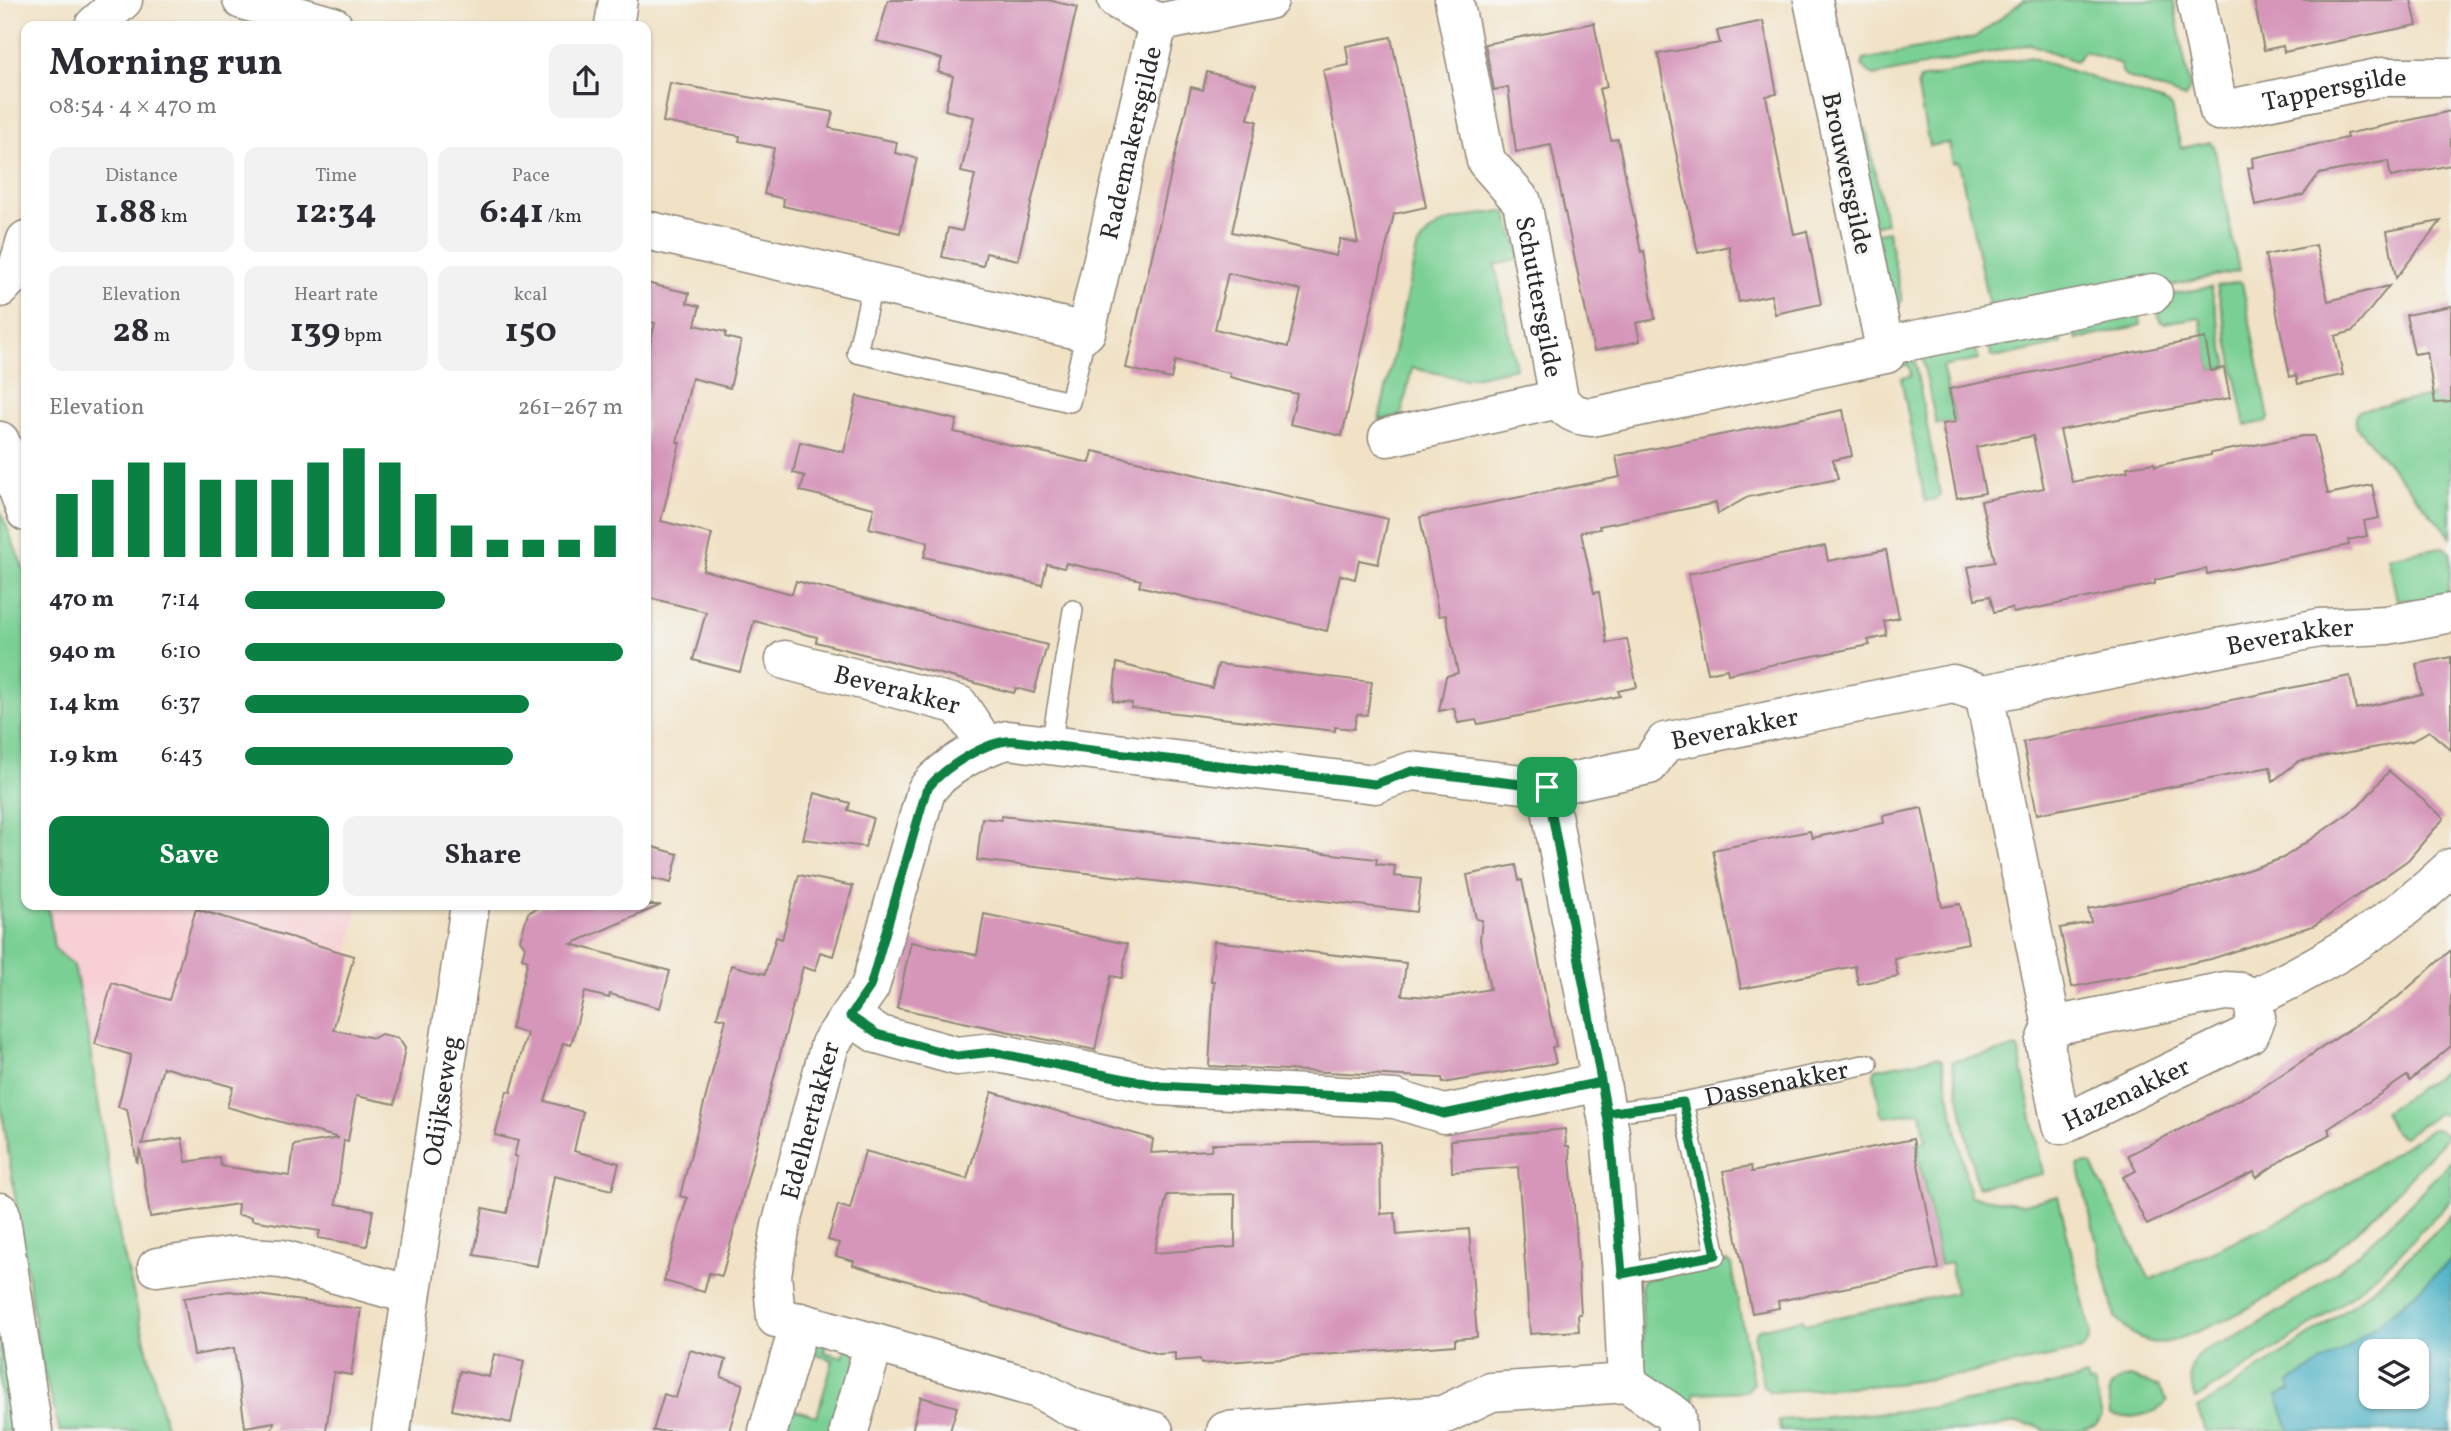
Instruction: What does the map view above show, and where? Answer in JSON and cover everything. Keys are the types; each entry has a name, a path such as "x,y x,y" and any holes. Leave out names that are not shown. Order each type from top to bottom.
{"street":[{"path":"242,0 316,21"},
{"path":"615,21 618,0"},
{"path":"1117,0 1158,23"},
{"name":"Rademakersgilde","path":"1086,332 1158,23 1269,0"},
{"name":"Schuttersgilde","path":"1454,0 1486,161 1522,202 1559,399 1572,413 1592,417 1885,350"},
{"name":"Brouwersgilde","path":"1813,0 1885,350"},
{"name":"Tappersgilde","path":"2196,0 2219,111 2382,77 2451,77"},
{"path":"651,231 1086,332"},
{"path":"0,288 18,270 21,259"},
{"path":"1885,350 2153,293"},
{"name":"Schuttersgilde","path":"1388,437 1559,399"},
{"path":"0,441 21,498"},
{"name":"Beverakker","path":"926,791 942,773 987,747 1008,740 1375,784 1412,771 1547,787 1649,765 1665,742 1954,684 1984,694 2319,628 2387,625 2451,613"},
{"name":"Beverakker","path":"785,660 959,705 987,747"},
{"name":"Hazenakker","path":"1984,694 2052,1026 2045,1044 2061,1125 2249,1034 2256,1017 2252,999"},
{"path":"1547,787 1604,1098 1622,1274 1627,1383"},
{"name":"Edelhertakker","path":"926,791 870,987 830,1044 781,1226 772,1274 776,1318 800,1322 1038,1389 1073,1408 1154,1431"},
{"path":"2052,1026 2224,991 2241,992 2252,999 2371,935 2451,868"},
{"name":"Odijkseweg","path":"391,1431 469,910"},
{"path":"850,1016 877,1034 957,1056 993,1052 1160,1086 1395,1099 1444,1114 1604,1098"},
{"path":"0,1212 33,1431"},
{"path":"157,1267 234,1256 282,1259 411,1295"},
{"path":"768,1431 800,1322"},
{"path":"849,1431 874,1343"},
{"path":"1226,1431 1443,1415 1491,1392 1627,1383 1676,1416 1677,1431"}],"lane":[{"name":"Rademakersgilde","path":"873,282 857,353 1070,402 1086,332"},
{"path":"1051,745 1073,610"},
{"name":"Dassenakker","path":"1604,1098 1683,1102 1868,1064"},
{"name":"Dassenakker","path":"1622,1274 1716,1255 1683,1102"}],"shaded area":[{"path":"48,910 357,910 352,938 302,1108 87,1044 74,966 54,948"}],"green space":[{"path":"2024,0 2173,0 2190,88 2185,98 2127,77 2120,64 2085,51 2076,61 2030,44 1874,76 1862,66 1863,60 1976,37"},
{"path":"2029,57 2167,103 2171,107 2181,148 2210,142 2214,146 2239,271 2155,289 1991,316 1959,162 1953,163 1949,143 1929,146 1917,85 1920,79"},
{"path":"1858,126 1866,129 1886,223 1871,226"},
{"path":"1506,212 1521,259 1495,265 1516,368 1464,379 1412,368 1402,413 1399,417 1379,420 1417,248 1424,237 1443,224"},
{"path":"1888,231 1902,300 1898,308 1893,309 1873,234"},
{"path":"2242,283 2269,418 2267,422 2246,425 2217,286"},
{"path":"2211,287 2228,367 2211,371 2200,317 2164,323 2160,321 2156,303 2160,297"},
{"path":"2137,304 2141,325 2077,340 2073,318"},
{"path":"2057,318 2061,344 1998,357 1991,356 1988,336"},
{"path":"1974,338 1978,360 1942,367 1956,422 1936,424 1922,357"},
{"path":"1908,348 1913,353 1940,494 1936,499 1925,501 1901,378 1911,376 1909,365 1899,366"},
{"path":"2451,392 2451,537 2356,426 2355,419 2361,410"},
{"path":"0,510 21,562 21,910 49,910 54,948 74,966 120,1239 167,1431 60,1431 40,1357 0,1099"},
{"path":"2440,547 2450,552 2449,581 2445,596 2413,609 2411,598 2397,600 2388,557"},
{"path":"2018,1048 2043,1174 1977,1187 1952,1061"},
{"path":"1937,1057 1942,1060 1970,1196 2023,1204 2058,1196 2089,1326 2088,1342 2081,1350 1967,1374 1895,1384 1770,1392 1763,1386 1754,1339 1759,1329 1803,1319 1804,1324 1955,1293 1951,1263 1940,1265 1916,1143 1926,1142 1921,1112 1885,1117 1881,1113 1874,1074 1876,1069"},
{"path":"2451,1066 2451,1120 2438,1113 2403,1137 2394,1132 2384,1112"},
{"path":"2432,1129 2447,1136 2387,1202 2315,1265 2269,1296 2221,1322 2165,1342 2149,1342 2138,1337 2115,1317 2078,1165 2092,1165 2150,1280 2315,1204"},
{"path":"2451,1160 2451,1200 2395,1258 2341,1304 2301,1333 2195,1399 2190,1373 2199,1354 2264,1320 2334,1273 2386,1227"},
{"path":"2451,1215 2451,1260 2403,1304 2348,1347 2290,1382 2291,1390 2277,1396 2290,1431 2205,1431 2197,1408 2232,1388 2339,1314 2408,1258"},
{"path":"1727,1261 1731,1265 1753,1383 1746,1391 1694,1393 1694,1406 1689,1405 1654,1385 1644,1371 1641,1282 1653,1276"},
{"path":"0,1326 16,1431 0,1431"},
{"path":"807,1337 826,1342 824,1352 843,1357 846,1348 860,1351 836,1431 781,1431 788,1408 817,1416 833,1360 804,1351"},
{"path":"2087,1377 2089,1384 2094,1383 2102,1416 2095,1426 2074,1431 2046,1431 2033,1425 2017,1423 1969,1431 1780,1431 1779,1420 1934,1407"},
{"path":"2130,1377 2158,1386 2167,1402 2157,1410 2141,1415 2111,1415 2109,1395 2112,1385"}],"water":[{"path":"2451,1260 2451,1431 2290,1431 2277,1396 2291,1390 2289,1382 2348,1347 2403,1304"}],"building":[{"path":"888,0 1048,0 1077,7 1018,260 986,253 983,266 942,257 948,228 962,231 975,175 961,172 974,117 945,110 953,76 938,72 942,59 877,41"},
{"path":"2254,0 2411,0 2417,25 2284,52 2283,46 2264,50"},
{"path":"1763,21 1777,94 1766,96 1779,165 1794,234 1807,231 1821,304 1775,314 1771,295 1739,302 1729,246 1698,253 1658,54 1720,43 1717,31"},
{"path":"1594,23 1607,87 1599,89 1611,140 1618,139 1641,252 1644,251 1655,319 1636,323 1640,341 1594,351 1551,145 1516,152 1508,87 1494,90 1485,44"},
{"path":"1391,37 1426,207 1394,214 1342,436 1290,424 1297,394 1230,377 1230,373 1175,361 1171,379 1126,368 1191,87 1203,90 1207,72 1256,84 1248,119 1257,121 1232,232 1336,256 1340,239 1358,243 1323,70 1349,65 1346,46","holes":["1228,273 1301,290 1288,347 1215,329"]},
{"path":"670,83 833,112 829,128 897,142 895,153 917,158 900,233 783,206 784,199 764,194 774,148 739,141 740,136 663,122"},
{"path":"2451,111 2451,165 2391,177 2388,161 2319,174 2303,195 2255,205 2248,168 2253,167 2252,158 2347,138 2346,134"},
{"path":"2441,221 2396,278 2387,231"},
{"path":"2316,245 2328,301 2389,286 2353,331 2335,336 2343,375 2298,384 2296,375 2290,377 2265,255"},
{"path":"651,284 689,293 687,303 700,306 695,325 726,332 725,337 741,341 730,388 692,378 661,521 712,534 703,570 792,594 796,581 1047,645 1034,693 1016,688 1014,693 816,642 817,637 754,621 740,672 693,660 706,612 651,598 651,339 655,323 651,322"},
{"path":"2451,306 2451,402 2435,403 2427,352 2414,354 2406,315"},
{"path":"2205,338 2211,371 2224,368 2230,398 2060,430 2072,482 2128,471 2127,467 2154,463 2155,466 2211,453 2314,436 2328,494 2372,485 2379,518 2364,521 2367,536 2348,540 2349,545 2207,574 2206,569 2181,574 2155,580 2155,584 2013,613 2012,608 1994,612 1990,596 1975,599 1968,567 1995,562 1981,501 2044,488 2033,436 1976,447 1985,493 1957,498 1942,424 1956,422 1949,389"},
{"path":"857,396 957,420 954,432 1090,463 1093,451 1388,519 1378,564 1359,560 1355,579 1340,575 1327,631 1139,586 1141,580 1066,563 1064,568 1047,564 1042,585 924,557 928,542 869,528 874,508 800,491 805,476 793,473 800,442 844,452"},
{"path":"1843,410 1852,456 1833,460 1838,479 1748,497 1718,514 1716,503 1581,532 1594,593 1599,592 1607,643 1627,639 1637,687 1618,691 1620,696 1478,724 1476,720 1458,723 1454,708 1439,711 1446,676 1458,673 1446,615 1439,616 1420,517 1620,477 1616,456"},
{"path":"1825,546 1828,561 1886,550 1899,618 1884,621 1887,636 1868,640 1870,645 1728,674 1727,669 1708,673 1688,574"},
{"path":"2451,657 2451,750 2429,731 2412,741 2299,761 2273,781 2270,767 2037,814 2023,742 2350,676 2356,709 2422,694 2416,664"},
{"path":"1117,663 1212,688 1218,664 1372,682 1367,715 1357,714 1354,729 1335,727 1335,731 1131,708 1132,703 1113,701"},
{"path":"2389,771 2444,818 2408,860 2315,925 2211,959 2072,987 2060,928 2091,922 2088,909 2197,887 2283,858 2359,806"},
{"path":"815,793 850,803 848,810 873,818 865,847 803,839"},
{"path":"1922,808 1942,907 1960,904 1968,943 1894,958 1898,976 1858,984 1855,966 1741,989 1713,850 1810,831 1812,838 1884,823 1883,816"},
{"path":"1001,816 1377,859 1376,864 1395,866 1394,876 1421,879 1417,912 977,860 982,818 1001,820"},
{"path":"651,846 678,854 671,883 651,878"},
{"path":"1516,865 1519,881 1522,880 1535,942 1556,1046 1552,1047 1556,1063 1443,1083 1442,1078 1209,1066 1214,941 1406,963 1402,995 1442,998 1490,989 1480,940 1482,920 1476,919 1467,875"},
{"path":"799,875 853,886 833,956 820,952 815,971 803,967 722,1276 709,1273 704,1292 664,1281 687,1198 680,1196 726,1019 717,1017 731,965 765,974 776,937 782,939"},
{"path":"196,910 354,956 333,1030 374,1038 381,1034 398,1038 405,1048 395,1104 356,1096 348,1141 344,1140 336,1204 373,1210 367,1246 318,1238 320,1231 252,1220 252,1217 237,1215 238,1204 150,1217 140,1149 137,1163 127,1109 118,1107 131,1055 95,1044 112,983 169,1000","holes":["163,1067 233,1087 227,1107 339,1138 294,1145 290,1176 221,1166 219,1157 186,1162 182,1138 142,1144"]},
{"path":"534,910 649,910 571,944 670,971 660,1008 610,994 609,998 585,992 571,1045 563,1043 545,1101 583,1112 574,1151 619,1163 612,1190 554,1176 537,1266 474,1255 483,1208 507,1213 517,1157 514,1156 518,1141 495,1135 507,1091 511,1092 527,1033 511,1029 528,960 522,958 525,947 520,940 528,913"},
{"path":"984,914 1127,944 1122,978 1111,976 1095,1050 897,1008 911,942 977,955"},
{"path":"2451,950 2451,1046 2410,1081 2407,1076 2328,1129 2331,1134 2292,1153 2256,1178 2254,1172 2147,1225 2123,1177 2136,1171 2128,1155 2257,1091 2398,997"},
{"path":"992,1092 1153,1139 1151,1153 1211,1150 1212,1144 1380,1142 1381,1214 1395,1213 1397,1235 1469,1229 1477,1337 1455,1339 1455,1345 1201,1364 1200,1359 1175,1361 1175,1353 1158,1354 853,1265 854,1261 836,1256 839,1243 828,1240 838,1205 850,1209 865,1151 967,1179","holes":["1235,1194 1235,1247 1154,1253 1167,1195"]},
{"path":"1565,1129 1566,1146 1569,1146 1576,1230 1581,1314 1578,1314 1579,1331 1530,1334 1518,1167 1452,1172 1451,1140"},
{"path":"1913,1139 1939,1269 1778,1301 1779,1308 1752,1313 1723,1171 1751,1166 1752,1172"},
{"path":"229,1291 361,1309 351,1375 334,1372 326,1431 272,1431 274,1422 245,1427 234,1348 194,1355 184,1298"},
{"path":"690,1350 726,1360 721,1377 743,1384 729,1431 653,1431 664,1394 676,1398"},
{"path":"494,1354 524,1361 511,1423 452,1410 460,1371 489,1377"},
{"path":"921,1397 957,1407 950,1431 912,1431"}],"route":[{"path":"1008,740 1375,784 1412,771 1547,787 1607,1113 1683,1102 1716,1255 1622,1274 1610,1133 1601,1082 1444,1114 1395,1099 1160,1086 993,1052 957,1056 877,1034 850,1016 870,987 926,791 942,773 995,743 1008,740"}]}
